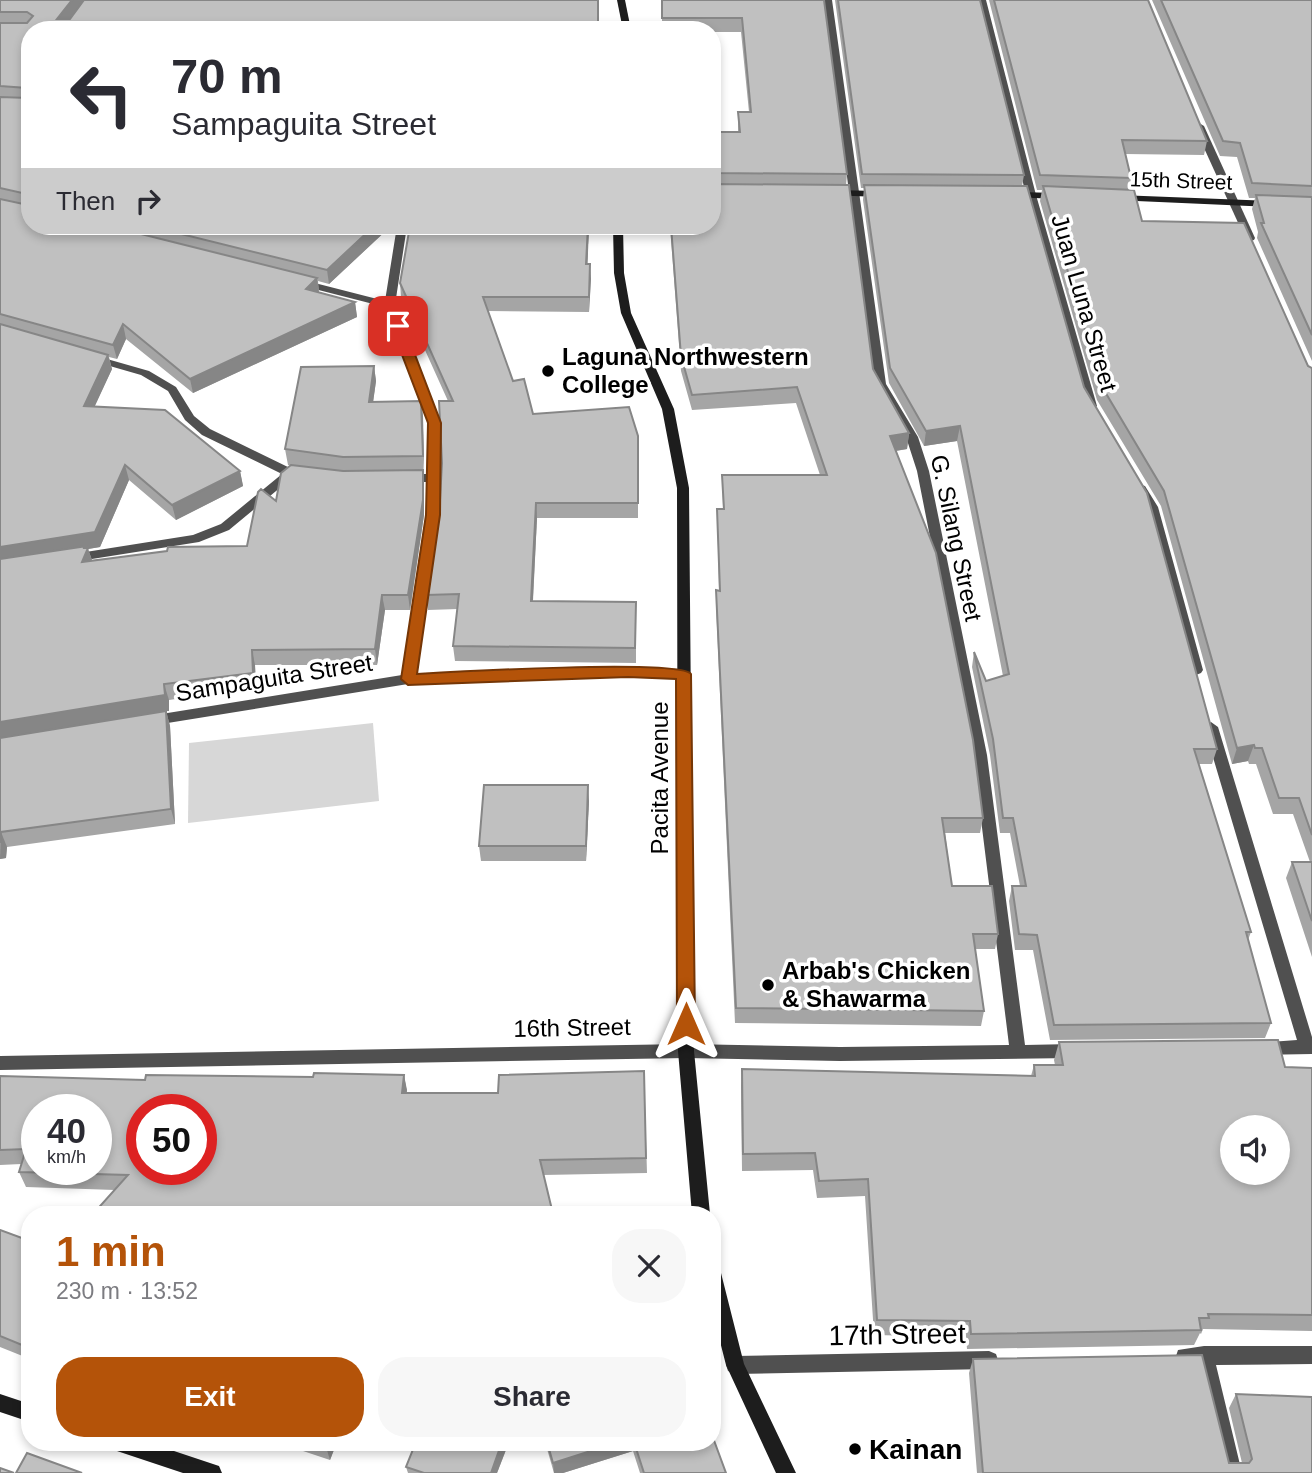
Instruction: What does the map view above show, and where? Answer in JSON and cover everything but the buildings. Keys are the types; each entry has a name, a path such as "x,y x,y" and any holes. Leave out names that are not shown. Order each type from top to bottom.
{"main road":[{"path":"621,0 625,21"},
{"path":"824,193 893,194"},
{"path":"1003,195 1072,197"},
{"name":"15th Street","path":"1112,198 1286,205"},
{"name":"Pacita Avenue","path":"618,235 619,273 626,313 668,409 682,488 686,1051 700,1206"},
{"path":"721,1309 735,1365 786,1473"},
{"path":"0,1403 21,1410"},
{"path":"145,1451 212,1473"}],"street":[{"name":"G. Silang Street","path":"828,0 852,193 880,384 912,437 923,471 980,755 1018,1051"},
{"name":"Juan Luna Street","path":"982,0 1031,195 1088,401 1096,413"},
{"path":"1196,121 1257,254"},
{"path":"401,235 390,305 434,423 435,478 433,515 408,679"},
{"path":"285,279 390,305"},
{"path":"79,354 145,373 172,389 189,418 206,432 290,473 317,476"},
{"path":"1130,472 1152,507 1200,686"},
{"path":"65,559 195,539 225,527 290,473"},
{"path":"396,478 435,478"},
{"name":"Sampaguita Street","path":"136,723 408,679 628,672 684,674"},
{"path":"1207,712 1310,1047 1238,1048"},
{"name":"16th Street","path":"0,1063 686,1051 841,1054 1087,1050"},
{"path":"1163,1356 1312,1354"},
{"path":"1205,1355 1232,1473"},
{"name":"17th Street","path":"735,1365 1011,1359"}],"shaded area":[{"path":"373,723 379,801 188,823 189,743"}],"place":[{"name":"Laguna Northwestern College","path":"548,371"},
{"name":"Arbab's Chicken & Shawarma","path":"768,985"},
{"name":"Kainan","path":"855,1449"}],"route":[{"path":"398,326 434,423 433,515 408,679 628,672 684,674 686,1024"}]}
